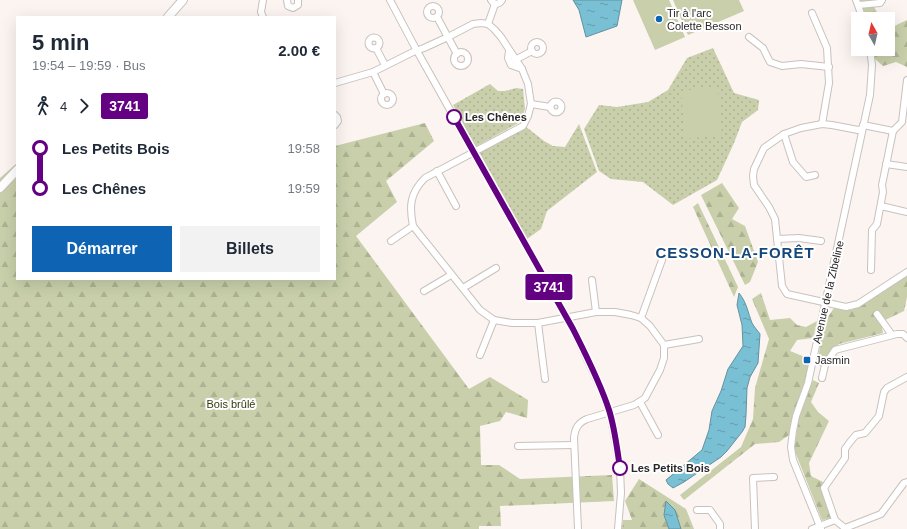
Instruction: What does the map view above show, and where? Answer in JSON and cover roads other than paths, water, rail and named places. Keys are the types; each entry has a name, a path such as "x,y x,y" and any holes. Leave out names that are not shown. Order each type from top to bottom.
{"main road":[{"path":"169,16 183,0"},
{"path":"0,188 16,171"}],"street":[{"path":"263,0 261,12 263,16"},
{"path":"286,0 288,6 293,8 298,5 298,0"},
{"path":"390,0 473,152 566,317 587,357 600,387 610,412 620,477 621,493 618,529"},
{"path":"488,24 493,2 498,4 502,0"},
{"path":"857,3 880,3 882,0"},
{"path":"812,13 827,48 829,67 829,83 822,124"},
{"path":"436,17 457,54"},
{"path":"336,83 373,72 473,24 481,23 488,24 494,29 522,69 528,84 531,104 528,116 523,126 425,178 418,186 412,198 410,212 413,226 451,275 480,310 494,320 512,324 538,323 596,312 615,312 641,318 657,334 664,345 664,358 660,370 645,398 634,405 587,419 580,422 575,428 574,445 578,529"},
{"path":"749,37 763,48 770,62 782,66 801,64 829,67"},
{"path":"376,48 385,65"},
{"path":"510,51 508,58 511,65 522,69"},
{"path":"515,60 532,51"},
{"name":"Avenue de la Zibeline","path":"821,528 793,460 791,447 796,416 808,383 863,127 872,82 871,56"},
{"path":"373,72 384,94"},
{"path":"871,270 872,230 877,224 883,192 882,185 893,131 904,122 907,80"},
{"path":"531,104 550,107"},
{"path":"893,131 863,127 858,130 832,124 822,124 801,128 784,134 764,148 754,168 752,176 754,185 775,218 782,286 785,292 794,296 846,307 858,304 907,272"},
{"path":"784,134 793,162 806,177 815,175"},
{"path":"886,164 907,167"},
{"path":"437,171 456,206"},
{"path":"880,206 907,212"},
{"path":"391,241 413,226"},
{"path":"777,239 800,238 821,241"},
{"path":"641,318 662,260"},
{"path":"463,288 496,268"},
{"path":"424,291 451,275"},
{"path":"592,280 596,312"},
{"path":"878,314 892,335"},
{"path":"480,355 494,320"},
{"path":"538,323 545,379"},
{"path":"822,378 825,365 835,350 897,334 903,334 907,338"},
{"path":"664,345 699,339"},
{"path":"907,377 887,388 884,392 879,416 865,433 856,435 850,442 845,449 845,458 824,488 835,520 845,528 881,514 904,483 907,482"},
{"path":"640,402 658,435"},
{"path":"518,446 574,445"},
{"path":"755,529 753,478 774,477"},
{"path":"697,510 710,510 720,524 720,529"},
{"path":"812,529 821,528 835,520"}],"water":[{"path":"573,0 622,0 617,26 586,37 579,10"},
{"path":"739,293 746,304 752,323 760,334 758,363 750,377 747,388 745,427 721,457 673,488 666,480 702,450 709,430 712,411 721,391 728,369 743,346 742,325 737,305"},
{"path":"666,501 675,510 681,529 669,529 664,515"}],"place":[{"name":"Tir à l'arc Colette Besson","path":"659,19"},
{"name":"Les Chênes","path":"454,117"},
{"name":"Jasmin","path":"807,360"},
{"name":"Les Petits Bois","path":"620,468"}],"district":[{"name":"CESSON-LA-FORÊT","path":"735,253"}],"park label":[{"name":"Bois brûlé","path":"231,404"}]}
